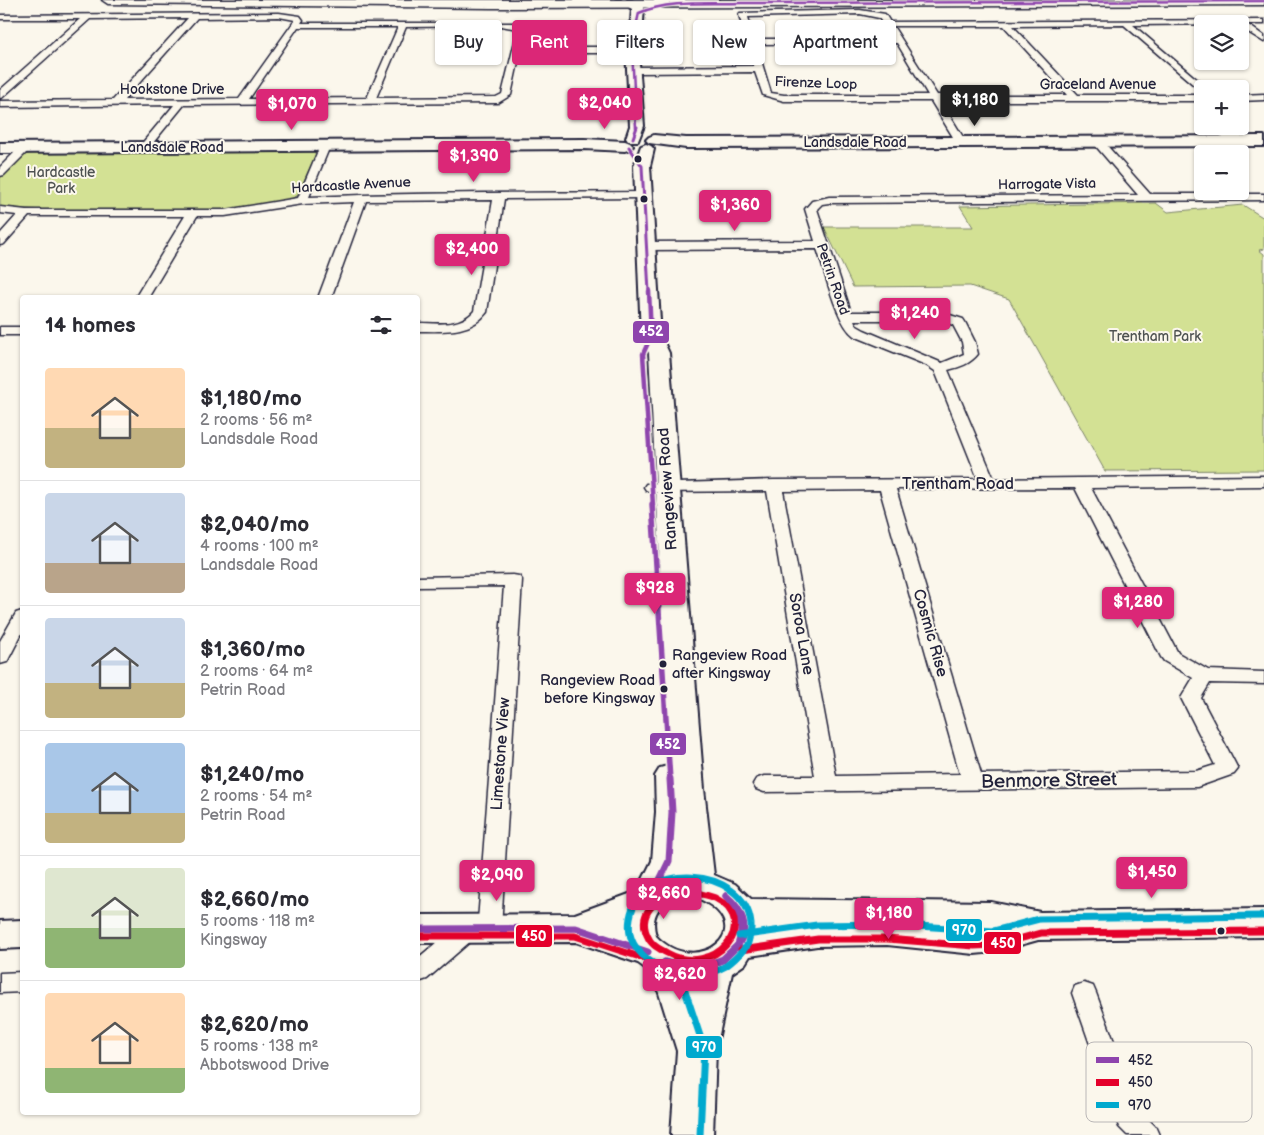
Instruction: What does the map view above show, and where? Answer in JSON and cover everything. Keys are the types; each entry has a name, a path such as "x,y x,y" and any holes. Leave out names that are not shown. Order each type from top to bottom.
{"main road":[{"path":"108,0 634,4 667,7 740,3 1264,1"},
{"path":"600,4 613,8 627,20"}],"street":[{"path":"634,4 637,20"},
{"name":"Firenze Loop","path":"745,20 743,15 747,13 870,13 882,16 885,20"},
{"path":"0,95 88,16"},
{"path":"116,103 194,16"},
{"path":"0,17 286,16 297,18 299,20 296,25 242,102"},
{"path":"1249,23 1264,22"},
{"path":"1126,23 1194,81"},
{"path":"896,24 1194,23"},
{"path":"1007,24 1075,98"},
{"path":"296,25 512,25"},
{"path":"370,102 403,25"},
{"path":"1249,30 1264,40"},
{"path":"765,42 897,40 961,142"},
{"name":"Hookstone Drive","path":"0,104 488,101 506,96 514,65"},
{"path":"631,139 634,65"},
{"name":"Firenze Loop","path":"758,65 766,93 784,98 934,98"},
{"path":"635,70 759,69"},
{"name":"Firenze Loop","path":"859,86 866,98"},
{"path":"1249,98 1264,97"},
{"name":"Graceland Avenue","path":"934,98 1194,98"},
{"path":"144,147 181,103"},
{"name":"Landsdale Road","path":"0,148 584,144 631,139 649,148 686,143 1264,141"},
{"name":"Rangeview Road","path":"631,139 649,148 645,195 651,336 643,354 660,486 674,706 698,883"},
{"path":"1098,142 1147,198"},
{"path":"303,201 326,146"},
{"path":"0,173 25,148"},
{"name":"Hardcastle Avenue","path":"0,210 26,213 193,213 233,212 303,201 499,196 645,195"},
{"path":"420,327 458,326 470,322 477,317 480,312 499,196"},
{"name":"Harrogate Vista","path":"830,200 1264,197"},
{"path":"325,295 361,199"},
{"name":"Petrin Road","path":"830,200 817,202 811,209 846,316 852,328 859,333 931,362 940,368"},
{"path":"0,241 26,213"},
{"path":"143,295 193,213"},
{"path":"647,246 822,245"},
{"path":"846,316 922,315 952,319 958,322 972,349 972,355 967,360 940,368 945,376 988,484"},
{"path":"0,331 20,331"},
{"name":"Trentham Road","path":"660,486 1264,481"},
{"path":"1081,484 1171,657 1204,676 1264,678"},
{"name":"Soroa Lane","path":"774,485 827,783"},
{"name":"Cosmic Rise","path":"887,485 973,782"},
{"name":"Limestone View","path":"420,582 513,580 480,928"},
{"path":"0,658 20,621"},
{"name":"Benmore Street","path":"764,784 1197,780 1226,769 1191,698 1204,676"},
{"name":"Rangeview Road","path":"649,898 668,861 671,838 674,706"},
{"path":"576,928 649,898 675,884 698,883 711,886 730,897 732,940 697,1049 692,1135"},
{"path":"649,898 636,923 638,937 659,958 697,1049"},
{"path":"420,929 576,928 692,969 732,940 817,932 887,931 974,940 995,938 1040,926 1264,923"},
{"path":"420,971 480,928"},
{"path":"0,935 20,934"},
{"path":"0,983 20,982"},
{"path":"1084,993 1102,1042"},
{"path":"1133,1122 1145,1135"}],"green space":[{"name":"Hardcastle Park","path":"43,150 313,150 317,152 297,196 284,202 230,210 58,211 0,207 0,178 23,155"},
{"name":"Trentham Park","path":"1156,203 1168,212 1243,205 1264,218 1264,249 1259,250 1264,254 1264,470 1105,471 1009,299 970,286 853,287 824,227 973,227 960,206"}],"transit line":[{"name":"452","path":"633,138 637,126 632,50 633,26 637,22 639,13 648,9 673,5 740,3 1264,1"},
{"name":"452","path":"629,147 642,166 651,336 643,354 672,812 669,861 654,892"},
{"name":"970","path":"745,948 736,959 713,972 687,975 674,972 650,961 636,948 629,931 631,912 640,896 657,883 677,877 698,877 718,882 735,892 747,907 752,925 747,946"},
{"name":"450","path":"685,891 715,898 731,911 735,926 730,941 717,953 699,960 678,959 656,947 651,942 646,930 646,918 652,906 667,895 685,891"},
{"name":"452","path":"726,896 736,906 743,918 744,932 738,945"},
{"name":"452","path":"726,896 735,907 741,919 742,931 738,945"},
{"name":"970","path":"739,936 817,925 888,924 994,931 1039,919 1264,916"},
{"name":"452","path":"420,929 576,928 648,952"},
{"name":"450","path":"741,950 818,939 887,939 974,946 996,945 1041,933 1264,931"},
{"name":"450","path":"420,936 575,936 646,959"},
{"name":"452","path":"705,966 723,959 738,945"},
{"name":"452","path":"705,966 723,960 738,945"},
{"name":"452","path":"665,962 682,967 702,967"},
{"name":"452","path":"665,962 681,968 702,967"},
{"name":"970","path":"676,963 704,1048 700,1135"}],"place":[{"name":"Rangeview Road after Kingsway","path":"663,664"},
{"name":"Rangeview Road before Kingsway","path":"664,689"}]}
